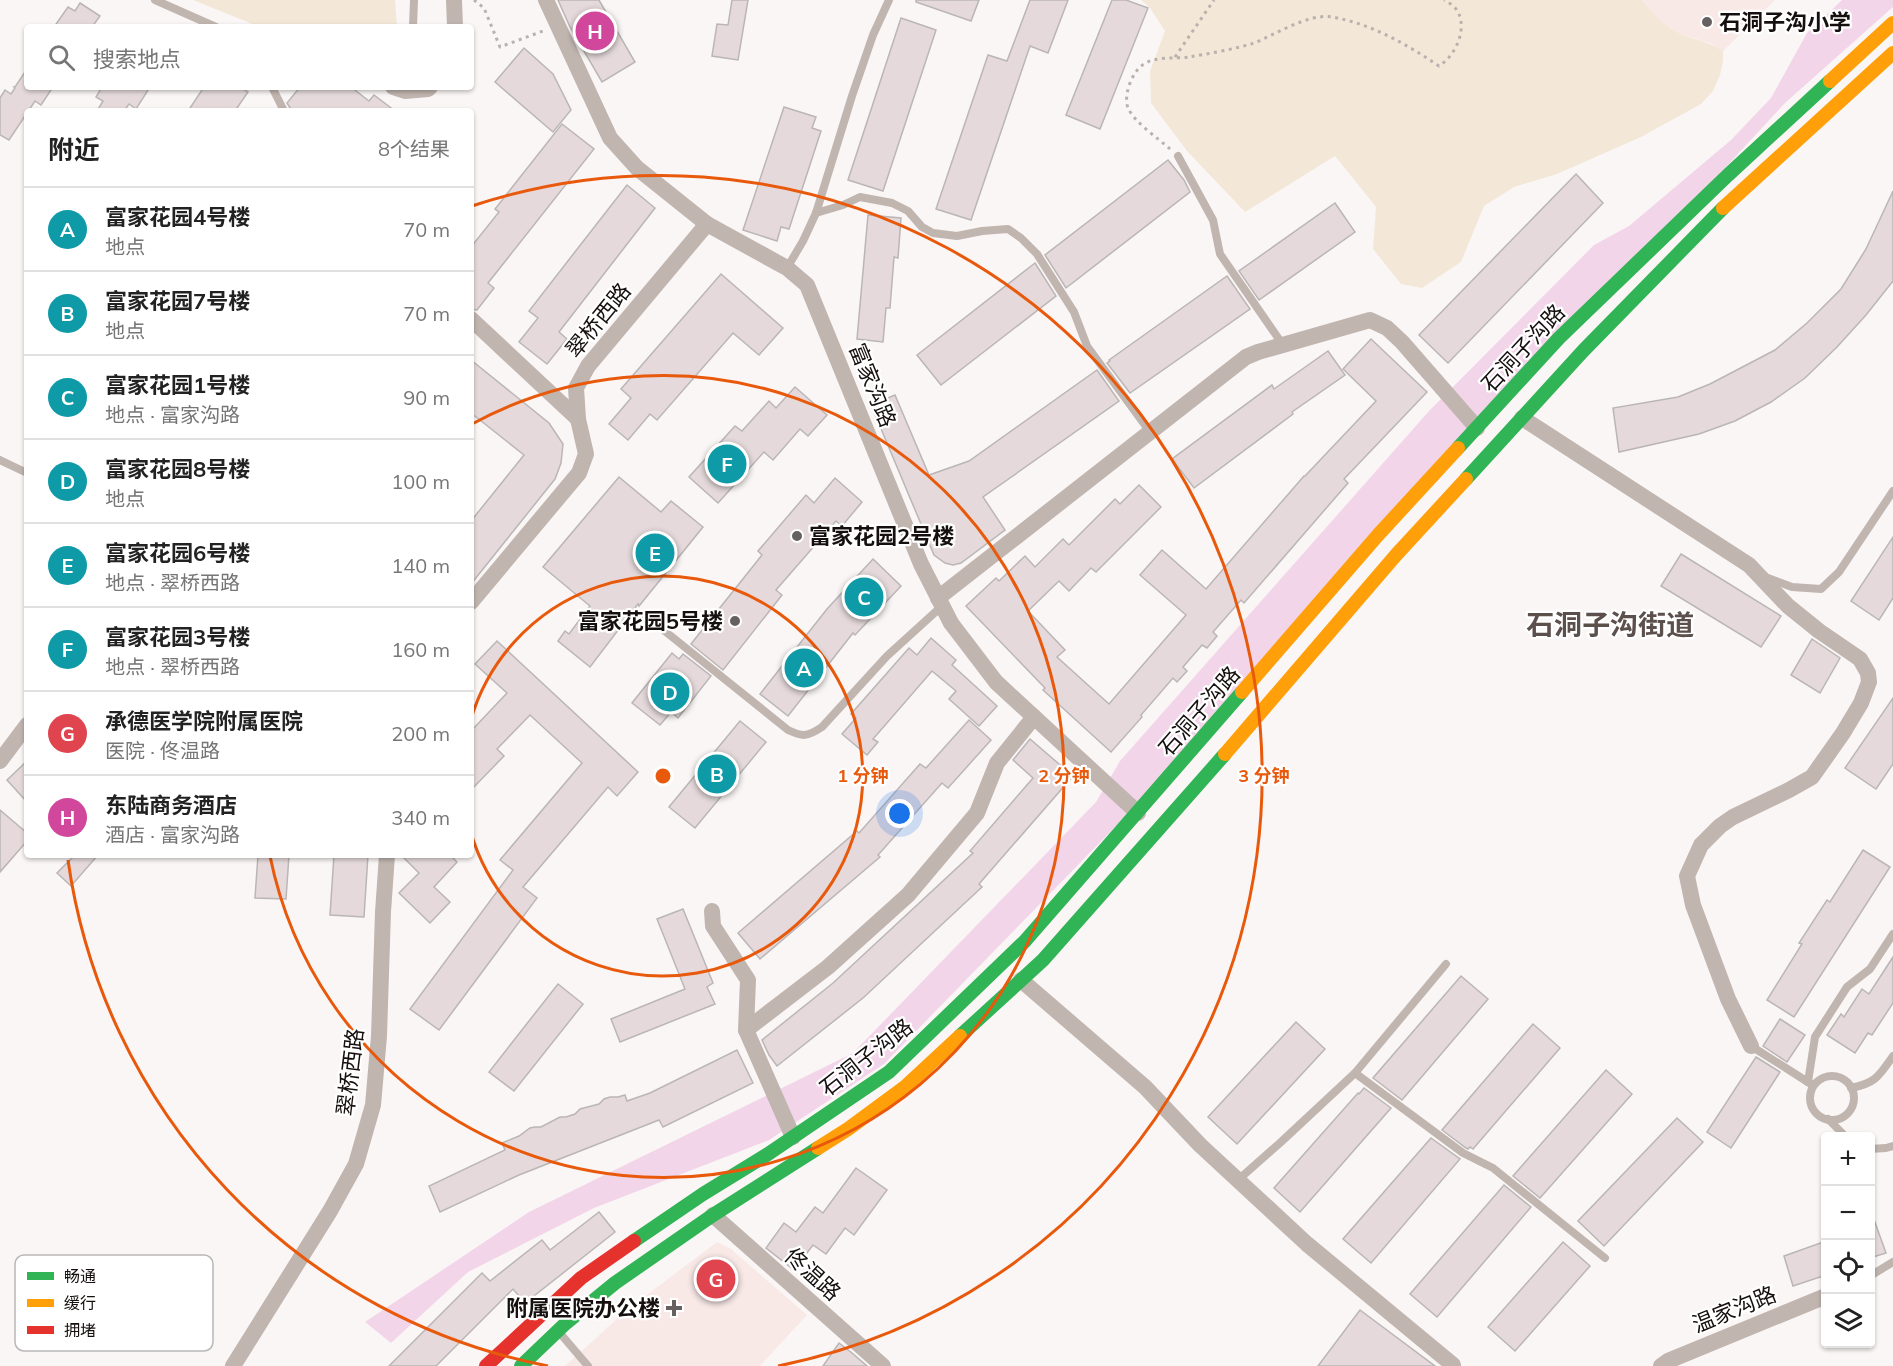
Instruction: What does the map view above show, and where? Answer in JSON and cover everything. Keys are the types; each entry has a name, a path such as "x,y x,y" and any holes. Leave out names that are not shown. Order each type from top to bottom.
{"main road":[{"name":"石洞子沟路","path":"486,1366 581,1278 791,1132 889,1072 950,1016 1025,941 1136,811 1475,426 1576,322 1728,175 1893,23"},
{"name":"石洞子沟路","path":"521,1366 558,1330 615,1283 713,1215 848,1129 905,1087 1043,960 1230,750 1395,555 1583,351 1739,192 1893,52"}],"street":[{"path":"454,0 454,24"},
{"name":"富家沟路","path":"546,0 610,138 637,168 707,224 787,268 807,285 921,564 951,623 996,682 1136,811"},
{"name":"翠桥西路","path":"474,598 579,473 586,454 578,419 576,388 588,366 707,224"},
{"path":"940,602 1246,357 1370,320 1387,328 1402,342 1475,426"},
{"path":"474,322 578,419"},
{"path":"1521,418 1749,565 1788,606 1860,659 1868,673 1869,682 1861,703 1812,777 1733,817 1720,826 1701,845 1687,876 1693,905 1728,999 1751,1046"},
{"path":"746,1030 828,968 908,895 977,813 997,763 1034,717"},
{"path":"0,761 24,729"},
{"name":"翠桥西路","path":"232,1366 330,1211 356,1164 373,1105 379,1036 382,912 387,858"},
{"path":"712,911 713,926 748,980 746,1030 791,1132"},
{"path":"1021,980 1145,1087 1200,1145 1307,1244 1453,1365"},
{"name":"佟温路","path":"713,1215 883,1366"},
{"name":"温家沟路","path":"1661,1366 1668,1361 1821,1298"}],"lane":[{"path":"155,0 209,24"},
{"path":"413,24 414,0"},
{"path":"787,268 816,213 852,96 873,35 889,0"},
{"path":"274,90 282,108"},
{"path":"1178,156 1213,220 1220,254 1283,345"},
{"path":"816,213 860,197 892,203 908,211 922,227 933,233 957,236 982,231 1008,230 1021,237 1037,254 1074,312 1087,346 1150,432"},
{"path":"0,460 24,472"},
{"path":"1759,575 1792,587 1821,589 1839,572 1893,491"},
{"path":"646,616 788,730 801,736 812,734 822,727 886,656 940,602"},
{"path":"1811,1084 1833,1076 1847,1082 1854,1096 1849,1111 1843,1117 1828,1119 1820,1117 1811,1106 1810,1099 1811,1084 1815,1037 1847,987 1870,969 1893,934"},
{"path":"1238,1180 1355,1073 1446,964"},
{"path":"1751,1046 1811,1084"},
{"path":"1851,1088 1868,1085 1881,1074 1893,1056"},
{"path":"1355,1073 1463,1153 1492,1168 1605,1258"},
{"path":"1828,1119 1840,1132"},
{"path":"1875,1149 1893,1146"},
{"path":"1875,1273 1893,1262"},
{"path":"558,1330 588,1366"}],"path":[{"path":"474,0 484,8 500,47 558,25"},
{"path":"1175,57 1214,0"},
{"path":"1178,156 1136,121 1127,107 1128,91 1135,74 1144,64 1251,44 1298,23 1330,16 1381,32 1400,41 1439,66 1447,62 1456,48 1462,22 1455,8 1444,0"}],"shaded area":[{"path":"193,0 395,0 397,24 253,24"},
{"path":"1141,0 1642,0 1671,29 1723,51 1723,61 1713,91 1701,104 1641,137 1557,174 1514,187 1484,206 1461,262 1422,288 1401,284 1373,249 1376,207 1335,156 1245,212 1187,151 1151,103 1150,71 1165,31 1150,8"},
{"name":"石洞子沟小学","path":"1642,0 1775,0 1723,51 1710,43 1680,34 1667,27"},
{"path":"1842,0 1893,0 1893,7 1785,103 1117,825 884,1064 769,1140 594,1208 468,1272 391,1343 365,1322 529,1212 853,1053 1096,802 1120,761 1429,411 1594,245 1629,226 1731,140 1771,98 1807,33"},
{"path":"717,1242 731,1249 807,1315 760,1366 565,1366 628,1309"}],"building":[{"path":"558,0 599,0 635,62 602,82 570,27"},
{"path":"732,0 748,0 738,60 712,56 717,24 728,25"},
{"path":"916,0 979,0 971,21 916,2"},
{"path":"1030,0 1068,0 1048,53 1030,46 971,220 936,209 988,55 1007,61"},
{"path":"1112,0 1126,0 1148,8 1100,129 1066,115"},
{"path":"80,3 100,16 94,24 56,24 68,7 75,11"},
{"path":"901,18 936,30 883,191 848,180"},
{"path":"524,48 553,74 571,110 553,132 495,82"},
{"path":"24,74 24,90 51,90 41,105 35,101 30,108 24,108 24,118 9,140 0,135 0,98 5,90 11,94"},
{"path":"100,90 148,90 137,108 129,104 126,108 99,108 103,101 96,97"},
{"path":"202,90 245,90 248,92 237,108 190,108"},
{"path":"298,90 355,90 369,101 374,95 391,108 290,108 287,103"},
{"path":"784,107 816,117 812,128 821,131 789,229 781,227 777,241 743,230"},
{"path":"562,124 594,149 488,283 494,288 477,310 474,310 474,243 499,212 495,209"},
{"path":"1168,160 1184,180 1190,192 1066,288 1045,255"},
{"path":"1576,174 1603,203 1448,363 1419,335"},
{"path":"627,185 655,208 559,332 567,339 547,364 519,342 538,318 529,311"},
{"path":"1893,191 1893,281 1837,347 1805,378 1771,402 1735,421 1699,434 1619,452 1613,408 1678,397 1710,384 1775,350 1807,323 1841,289 1866,249"},
{"path":"1335,203 1355,232 1259,300 1239,271"},
{"path":"868,215 901,218 898,258 894,257 890,308 886,308 883,342 857,339"},
{"path":"1035,263 1056,296 941,385 917,355"},
{"path":"721,274 783,328 759,355 733,333 657,420 650,414 628,440 609,424 631,398 621,389"},
{"path":"1227,276 1250,309 1130,393 1107,363 1109,360"},
{"path":"1371,339 1427,392 1344,479 1348,483 1244,603 1241,600 1213,632 1217,636 1207,648 1202,645 1183,667 1187,671 1177,682 1173,678 1111,752 1043,690 1045,688 966,606 996,578 999,581 1025,556 1035,567 1063,539 1069,545 1115,499 1120,504 1139,485 1161,507 1096,572 1091,568 1069,591 1059,581 1028,611 1065,650 1057,657 1109,704 1186,615 1140,575 1162,550 1206,589 1304,476 1376,401 1343,369"},
{"path":"1328,351 1345,375 1292,412 1293,414 1194,488 1172,459 1272,385 1274,389"},
{"path":"474,362 549,423 563,444 561,463 555,479 474,580 474,517 524,455 474,415"},
{"path":"1097,370 1119,401 983,497 1005,530 961,563 953,565 945,563 934,555 871,405 895,395 929,475 969,461"},
{"path":"795,387 827,415 808,436 800,429 773,460 764,452 718,503 689,477 735,426 742,431 769,401 776,408"},
{"path":"619,477 661,512 671,501 703,527 639,606 638,604 590,667 558,641 565,631 569,634 590,606 543,567"},
{"path":"835,478 862,502 842,526 836,521 776,590 782,595 723,670 691,644 762,555 758,551 806,495 814,503"},
{"path":"1893,537 1893,598 1879,620 1851,601"},
{"path":"1681,554 1781,616 1761,647 1661,586"},
{"path":"873,559 901,586 855,635 853,633 788,716 760,694 827,609"},
{"path":"931,638 956,660 952,665 997,706 979,726 949,699 956,691 932,671 873,739 878,742 867,755 842,734 856,718 851,714 909,648 917,655"},
{"path":"1812,639 1840,658 1820,693 1791,675"},
{"path":"497,641 638,772 617,796 608,787 523,887 537,898 439,1030 410,1009 513,870 500,860 582,763 530,715 497,749 504,756 474,787 474,728 507,693 475,664"},
{"path":"672,653 679,659 683,654 711,676 678,718 671,712 660,725 632,703"},
{"path":"1893,698 1893,764 1876,789 1845,768"},
{"path":"969,720 991,740 948,788 942,783 878,855 880,857 760,959 738,933 857,831 859,833 920,764 926,768"},
{"path":"740,721 766,742 695,828 669,807"},
{"path":"1030,739 1073,776 979,884 982,887 863,998 777,1066 762,1040 833,983 973,853 970,851 1033,778 1013,760"},
{"path":"24,764 24,799 7,780"},
{"path":"0,810 24,830 24,844 0,872"},
{"path":"1863,850 1890,867 1794,1017 1767,1000 1802,944 1799,943 1827,900 1830,902"},
{"path":"72,858 95,858 71,886 57,873"},
{"path":"258,858 289,858 286,899 255,898"},
{"path":"334,858 368,858 364,917 330,915"},
{"path":"404,858 453,858 457,862 434,887 450,902 430,923 399,893 419,873"},
{"path":"683,909 713,983 707,987 715,1004 620,1042 611,1019 685,989 657,919"},
{"path":"1893,957 1893,1003 1872,1035 1868,1033 1855,1053 1827,1035 1841,1014 1844,1017 1862,989 1869,994"},
{"path":"1461,976 1488,999 1402,1100 1373,1078"},
{"path":"558,984 583,1004 514,1091 489,1072"},
{"path":"1780,1019 1805,1035 1787,1062 1763,1046"},
{"path":"1296,1022 1325,1049 1237,1144 1208,1117"},
{"path":"1533,1024 1560,1048 1473,1149 1466,1148 1442,1130"},
{"path":"737,1050 753,1083 663,1127 659,1120 519,1175 440,1212 429,1186 505,1150 502,1143 519,1136 530,1128 541,1127 560,1117 575,1114 580,1109 599,1104 604,1099 625,1095 627,1101 650,1093"},
{"path":"1756,1057 1780,1072 1731,1148 1707,1132"},
{"path":"1606,1070 1632,1094 1540,1198 1513,1176"},
{"path":"1364,1088 1391,1108 1300,1212 1274,1188"},
{"path":"1677,1118 1703,1142 1604,1246 1578,1221"},
{"path":"1431,1138 1460,1159 1371,1263 1343,1239"},
{"path":"856,1168 887,1190 854,1235 845,1228 826,1254 813,1245 794,1270 766,1248 784,1223 796,1232 815,1207 823,1213"},
{"path":"1504,1185 1531,1207 1437,1317 1410,1294"},
{"path":"599,1212 615,1232 525,1303 513,1289 436,1366 389,1366 482,1273 490,1281 542,1240 550,1250"},
{"path":"1875,1222 1886,1253 1875,1256"},
{"path":"1563,1242 1590,1266 1515,1351 1488,1327"},
{"path":"1821,1243 1821,1277 1793,1286 1784,1256"},
{"path":"1360,1310 1435,1366 1318,1366"},
{"path":"839,1343 852,1353 867,1366 823,1366"}],"traffic: fast":[{"path":"1458,448 1559,338 1728,175 1830,81"},
{"path":"1466,479 1583,351 1723,208"},
{"path":"634,1241 889,1072 1025,941 1242,692"},
{"path":"960,1036 1043,960 1225,754"},
{"path":"521,1366 566,1323 615,1283 713,1215 818,1148"}],"traffic: slow":[{"path":"1830,81 1893,23"},
{"path":"1723,208 1893,53"},
{"path":"1242,692 1378,535 1458,448"},
{"path":"1225,754 1396,555 1466,479"},
{"path":"818,1148 905,1087 960,1036"}],"traffic: jam":[{"path":"486,1366 581,1278 634,1241"}],"place":[{"name":"石洞子沟小学","path":"1707,22"},
{"name":"东陆商务酒店","path":"595,31"},
{"name":"富家花园3号楼","path":"727,464"},
{"name":"富家花园2号楼","path":"797,536"},
{"name":"富家花园6号楼","path":"655,553"},
{"name":"富家花园1号楼","path":"864,597"},
{"name":"富家花园5号楼","path":"735,621"},
{"name":"富家花园4号楼","path":"804,668"},
{"name":"富家花园8号楼","path":"670,692"},
{"name":"富家花园7号楼","path":"717,774"},
{"name":"承德医学院附属医院","path":"716,1279"},
{"name":"附属医院办公楼","path":"674,1308"}],"district":[{"name":"石洞子沟街道","path":"1610,625"}]}
